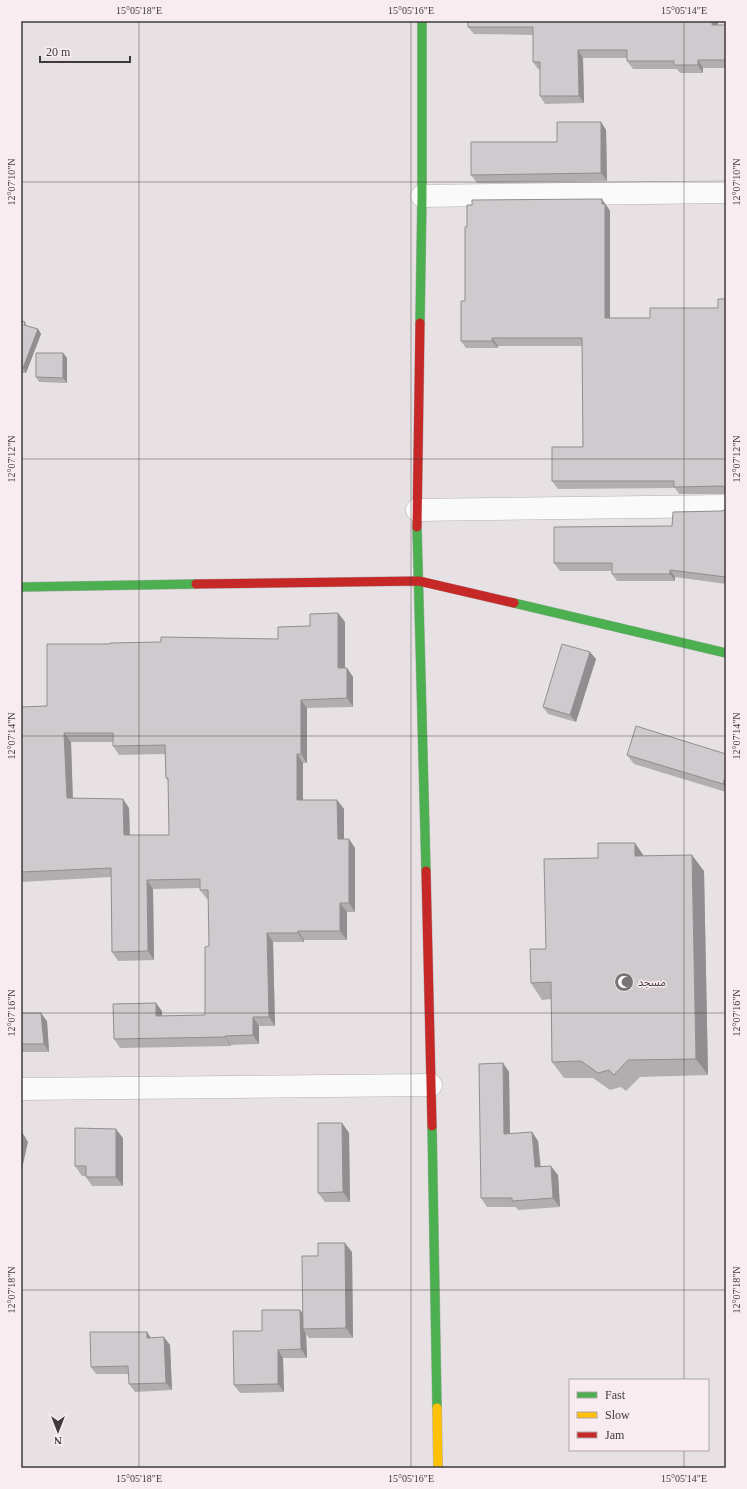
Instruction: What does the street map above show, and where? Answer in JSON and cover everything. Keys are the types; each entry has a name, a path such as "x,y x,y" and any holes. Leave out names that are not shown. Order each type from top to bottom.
{"street":[{"path":"422,21 422,196 417,510 432,1085 438,1468"},
{"path":"422,196 726,192"},
{"path":"417,510 726,506"},
{"path":"21,587 419,581 726,652"},
{"path":"21,1088 432,1085"}],"building":[{"path":"468,21 712,21 712,25 726,25 726,60 698,60 698,65 674,65 674,61 627,61 627,50 578,50 579,96 540,96 540,62 533,62 533,27 468,27"},
{"path":"557,122 601,122 601,173 471,175 471,142 557,142"},
{"path":"602,199 602,204 605,204 605,318 650,318 650,308 718,308 718,299 726,299 726,487 674,487 674,481 552,481 552,447 583,447 582,338 492,338 492,341 461,341 461,301 465,301 465,227 467,227 467,205 472,205 472,200"},
{"path":"21,321 25,322 24,325 38,329 23,368 21,368"},
{"path":"36,353 63,353 63,378 36,377"},
{"path":"726,510 726,577 670,570 670,574 612,574 612,563 554,563 554,527 672,526 673,512"},
{"path":"338,613 338,668 347,668 347,698 301,700 301,754 297,754 297,800 337,800 338,839 349,839 349,903 340,903 340,931 267,933 269,1017 253,1017 253,1035 114,1039 113,1004 156,1003 156,1016 205,1015 205,947 209,946 208,890 200,890 200,879 147,880 148,951 112,952 111,868 21,872 21,707 47,706 47,644 161,642 161,637 278,639 278,627 310,626 310,614","holes":["64,733 113,733 113,746 165,745 166,778 168,778 169,835 124,835 123,799 67,798"]},
{"path":"562,644 590,652 570,715 543,707"},
{"path":"636,726 726,754 726,775 723,784 627,755"},
{"name":"مسجد","path":"598,843 635,843 635,856 692,855 696,1059 628,1060 614,1075 609,1070 598,1073 581,1061 552,1062 551,982 531,983 530,949 546,949 544,859 598,858"},
{"path":"21,1013 41,1013 44,1044 21,1044"},
{"path":"503,1063 504,1134 532,1132 535,1167 551,1166 553,1198 512,1201 512,1198 481,1198 479,1064"},
{"path":"318,1123 342,1123 343,1192 318,1193"},
{"path":"75,1128 116,1129 116,1177 86,1177 86,1166 75,1166"},
{"path":"318,1243 345,1243 346,1328 303,1329 302,1256 318,1256"},
{"path":"262,1310 300,1310 301,1349 278,1350 278,1384 234,1385 233,1331 262,1331"},
{"path":"90,1332 147,1332 147,1338 164,1337 166,1383 129,1384 128,1366 91,1367"}],"traffic: fast":[{"path":"420,323 422,21"},
{"path":"417,527 426,871"},
{"path":"21,587 196,584"},
{"path":"514,603 726,653"},
{"path":"432,1126 437,1408"}],"traffic: slow":[{"path":"437,1408 438,1468"}],"traffic: jam":[{"path":"417,527 420,323"},
{"path":"196,584 419,581 514,603"},
{"path":"426,871 432,1126"}],"place":[{"name":"مسجد","path":"624,982"}]}
